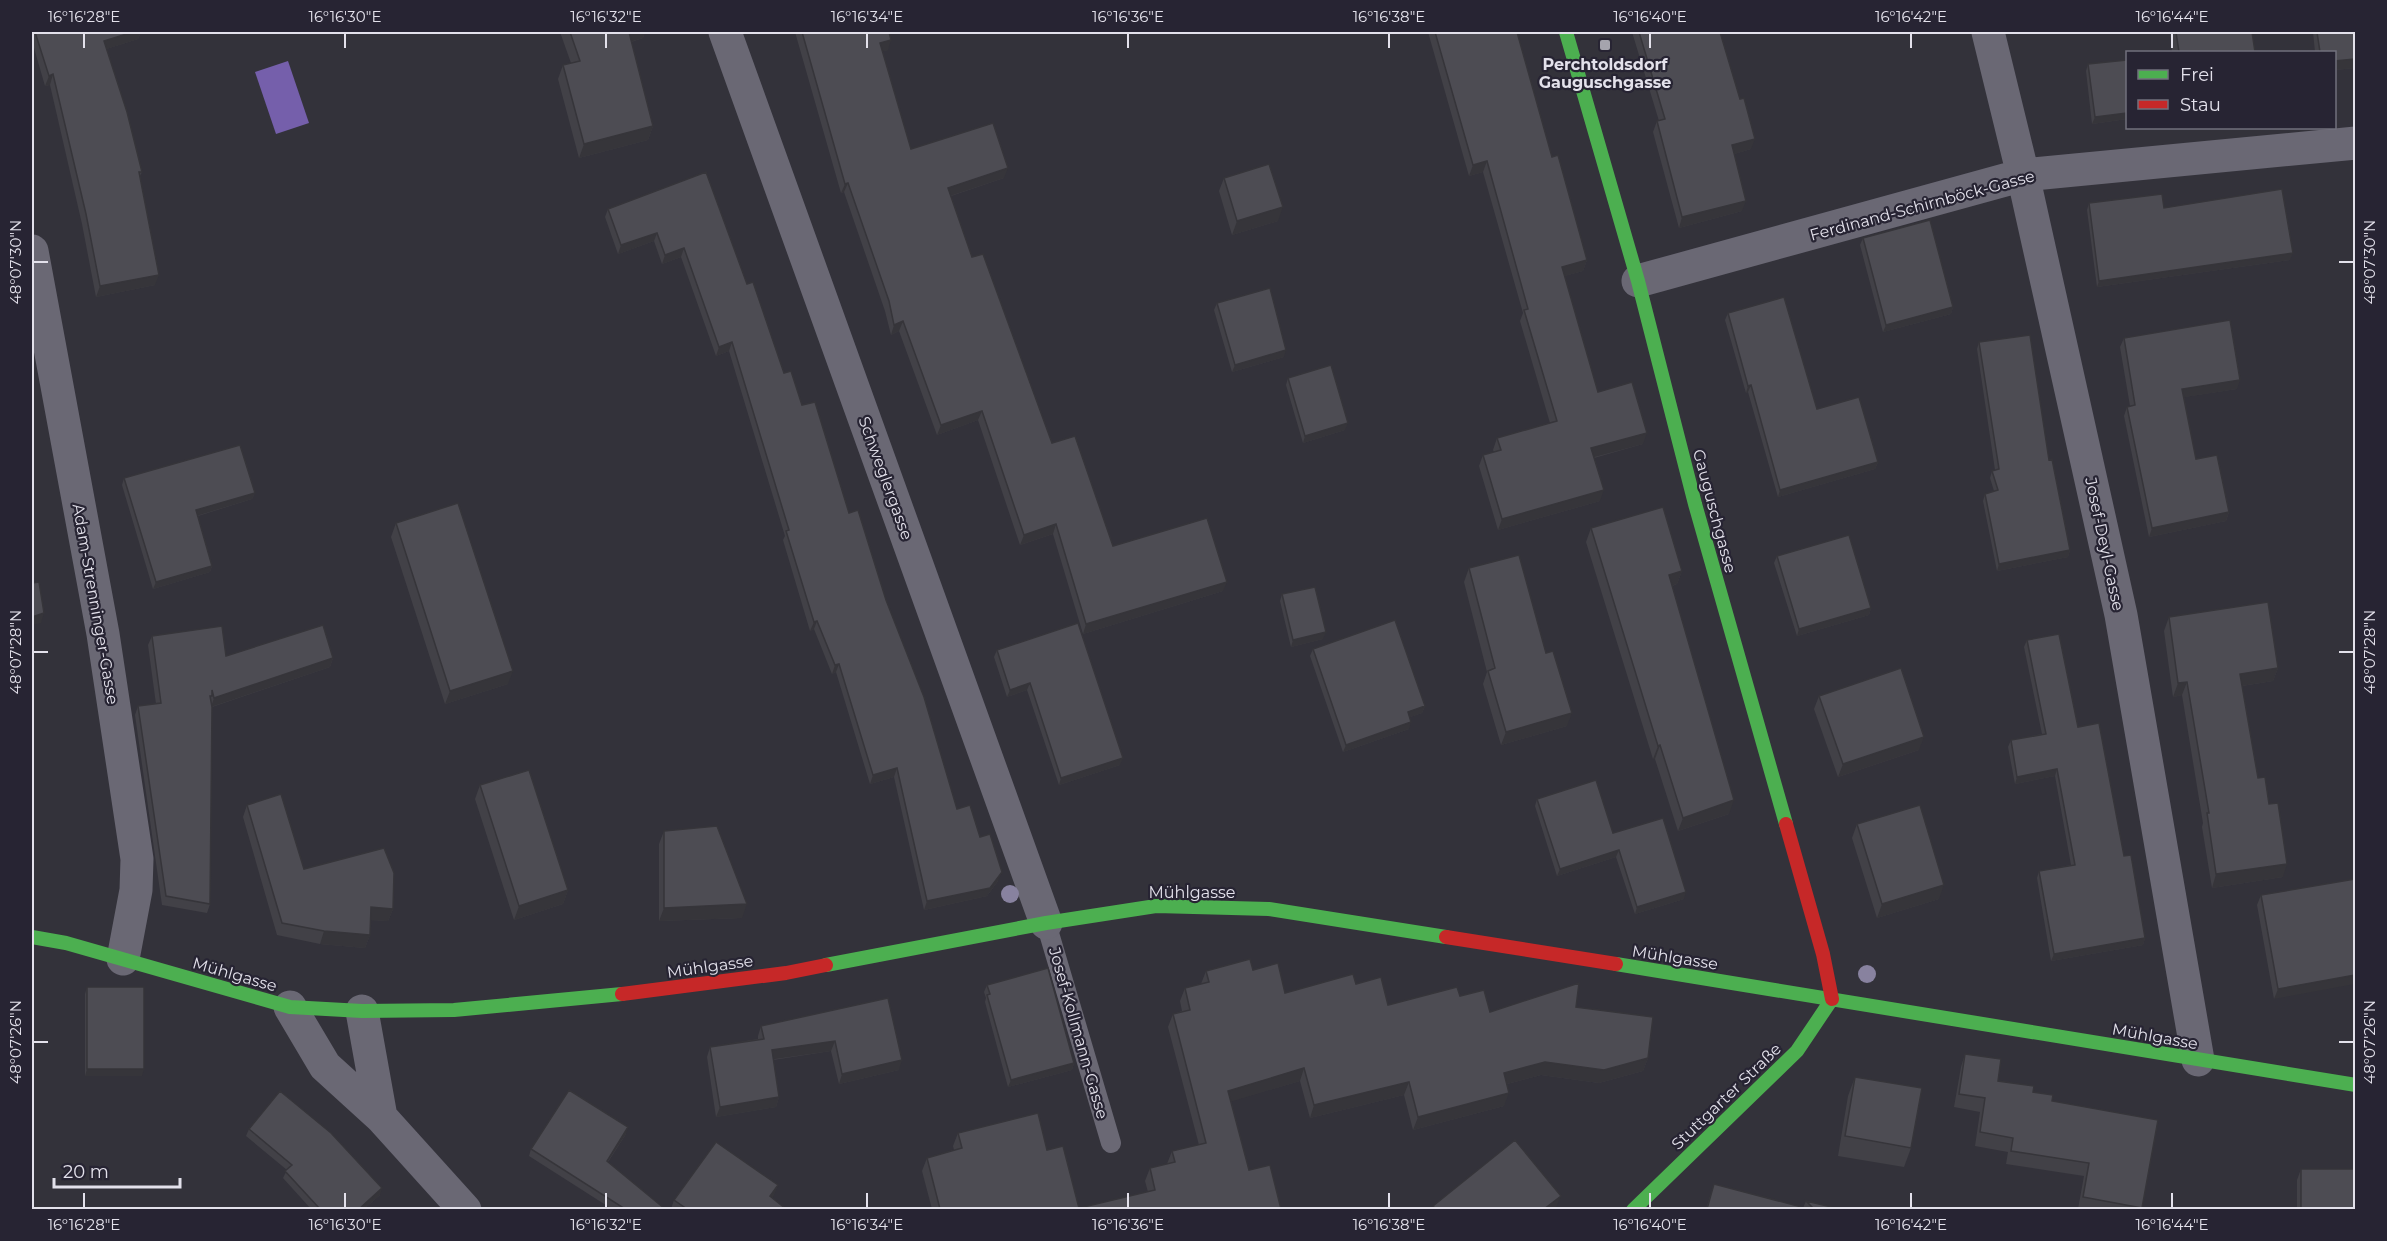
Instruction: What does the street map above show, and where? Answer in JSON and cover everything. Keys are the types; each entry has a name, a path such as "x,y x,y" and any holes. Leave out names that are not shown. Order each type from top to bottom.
{"street":[{"name":"Schweglergasse","path":"725,32 1046,924"},
{"name":"Gauguschgasse","path":"1566,32 1638,281 1695,504 1823,954 1832,999"},
{"name":"Josef-Deyl-Gasse","path":"1988,32 2023,175 2121,615 2198,1060"},
{"name":"Ferdinand-Schirnböck-Gasse","path":"1638,281 2023,175 2355,142"},
{"name":"Adam-Strenninger-Gasse","path":"32,251 103,634 136,859 136,890 123,959"},
{"name":"Mühlgasse","path":"32,937 66,943 290,1007 362,1011 454,1010 585,999 786,973 1046,924 1156,906 1269,909 2355,1084"},
{"name":"Stuttgarter Straße","path":"1633,1209 1797,1051 1832,999"},
{"path":"290,1007 326,1066 381,1117 465,1209"},
{"path":"362,1011 381,1117"}],"lane":[{"name":"Josef-Kollmann-Gasse","path":"1046,924 1111,1143"}],"shaded area":[{"path":"288,61 309,123 276,134 255,72"}],"building":[{"path":"35,32 133,32 104,41 127,112 142,172 139,172 159,275 100,286 86,214 53,74 49,76"},
{"path":"570,32 629,32 653,126 584,144 563,65 580,61"},
{"path":"802,32 889,32 891,40 880,43 911,149 993,123 1008,168 948,188 972,257 983,254 1052,443 1075,436 1113,546 1207,518 1227,582 1086,624 1056,524 1024,535 982,411 941,425 903,321 894,325 889,301 848,183 845,184"},
{"path":"1435,32 1517,32 1552,157 1558,155 1587,260 1562,267 1598,392 1632,382 1647,433 1591,448 1604,490 1502,519 1483,455 1501,450 1497,438 1557,421 1524,310 1528,309 1487,161 1473,165"},
{"path":"1639,32 1720,32 1740,99 1744,98 1755,139 1732,145 1746,201 1682,217 1657,121 1665,119"},
{"path":"2176,32 2252,32 2255,51 2179,51"},
{"path":"2317,32 2355,32 2355,59 2336,61 2336,51 2320,51"},
{"path":"2126,60 2126,113 2095,117 2088,64"},
{"path":"1269,164 1283,207 1237,221 1224,178"},
{"path":"706,172 747,284 753,282 784,373 791,371 802,405 815,402 849,513 858,510 886,600 924,697 957,809 970,805 980,837 990,834 1002,872 990,888 927,901 897,768 873,775 839,664 835,665 817,621 814,622 786,531 789,530 732,342 719,347 684,248 665,255 657,233 621,245 608,209"},
{"path":"2282,189 2293,253 2099,281 2089,203 2162,194 2164,208"},
{"path":"1930,220 1953,307 1886,325 1863,238"},
{"path":"1270,288 1286,350 1235,365 1217,303"},
{"path":"1784,297 1817,409 1859,397 1878,462 1780,490 1728,313"},
{"path":"2230,320 2240,380 2182,389 2196,459 2217,455 2229,512 2152,528 2127,407 2135,405 2124,338"},
{"path":"2030,335 2049,460 2052,459 2070,550 1999,564 1985,494 1998,490 1992,471 1999,469 1979,342"},
{"path":"1331,365 1348,423 1305,436 1288,378"},
{"path":"240,445 255,493 196,510 212,566 156,582 124,478"},
{"path":"458,503 513,671 450,691 396,523"},
{"path":"1663,507 1682,571 1669,575 1734,800 1683,818 1660,745 1658,746 1591,528"},
{"path":"1849,535 1871,608 1799,629 1777,556"},
{"path":"1519,555 1546,653 1553,651 1572,713 1506,732 1488,671 1495,668 1469,568"},
{"path":"39,582 44,613 32,617 32,583"},
{"path":"1315,587 1326,632 1293,640 1282,594"},
{"path":"2268,602 2278,668 2240,674 2258,778 2265,777 2269,804 2278,803 2287,864 2216,874 2207,813 2209,813 2187,682 2178,683 2169,617"},
{"path":"1395,620 1425,706 1408,712 1411,722 1346,745 1313,649"},
{"path":"1078,623 1123,758 1061,778 1030,683 1010,690 997,650"},
{"path":"323,625 333,658 214,698 212,690 212,696 210,696 212,707 210,904 166,896 138,706 161,703 152,636 222,626 226,656"},
{"path":"2059,634 2078,727 2099,723 2124,856 2131,855 2145,938 2054,954 2039,871 2075,865 2057,769 2017,777 2011,740 2046,734 2027,640"},
{"path":"1901,668 1924,737 1843,764 1819,696"},
{"path":"529,770 568,890 519,906 480,785"},
{"path":"1596,780 1613,833 1663,818 1686,892 1637,907 1619,850 1560,869 1537,799"},
{"path":"281,794 304,869 384,848 394,873 393,909 371,907 370,935 324,931 282,923 247,805"},
{"path":"1920,805 1944,885 1882,904 1857,824"},
{"path":"717,826 747,904 664,908 664,831"},
{"path":"2355,879 2355,975 2278,989 2261,895"},
{"path":"1250,959 1253,970 1278,963 1285,993 1353,974 1356,984 1381,977 1388,1005 1457,987 1460,996 1484,990 1490,1012 1579,983 1576,1007 1653,1017 1648,1058 1604,1070 1545,1062 1504,1073 1509,1093 1418,1117 1409,1082 1314,1105 1304,1068 1228,1091 1249,1170 1270,1165 1281,1209 940,1209 927,1158 962,1148 958,1133 1038,1113 1047,1150 1063,1146 1079,1208 1155,1190 1150,1168 1175,1162 1172,1151 1206,1143 1173,1014 1190,1010 1185,988 1209,982 1206,971"},
{"path":"1048,968 1074,1063 1011,1080 987,995 990,994 987,985"},
{"path":"87,987 144,987 144,1069 87,1069"},
{"path":"888,998 902,1060 842,1074 835,1041 772,1050 779,1097 720,1107 710,1047 764,1039 761,1026"},
{"path":"1965,1054 2001,1059 1998,1081 2034,1086 2033,1092 2053,1095 2052,1101 2158,1120 2142,1208 2083,1197 2089,1163 2011,1151 2013,1138 1980,1132 1985,1098 1959,1094"},
{"path":"1855,1077 1922,1088 1911,1148 1845,1136"},
{"path":"569,1090 628,1127 607,1161 665,1209 625,1209 531,1149"},
{"path":"280,1091 331,1133 382,1188 359,1209 320,1209 285,1171 292,1165 249,1129"},
{"path":"1515,1140 1561,1196 1544,1209 1436,1209 1433,1206"},
{"path":"716,1142 778,1185 770,1196 786,1209 687,1209 674,1200"},
{"path":"2301,1169 2355,1169 2355,1209 2301,1209"},
{"path":"1714,1184 1809,1209 1707,1209"},
{"path":"1806,1201 1840,1209 1814,1209"}],"traffic: fast":[{"path":"1566,32 1638,281 1695,504 1786,824"},
{"path":"826,965 1046,923 1156,906 1269,909 1446,937"},
{"path":"32,937 66,943 290,1007 362,1011 454,1010 622,994"},
{"path":"1616,964 2356,1085"},
{"path":"1633,1210 1797,1051 1832,999"}],"traffic: jam":[{"path":"1786,824 1823,954 1832,999"},
{"path":"1446,937 1616,964"},
{"path":"622,994 786,973 826,965"}],"place":[{"name":"Perchtoldsdorf Gauguschgasse","path":"1605,45"}]}
